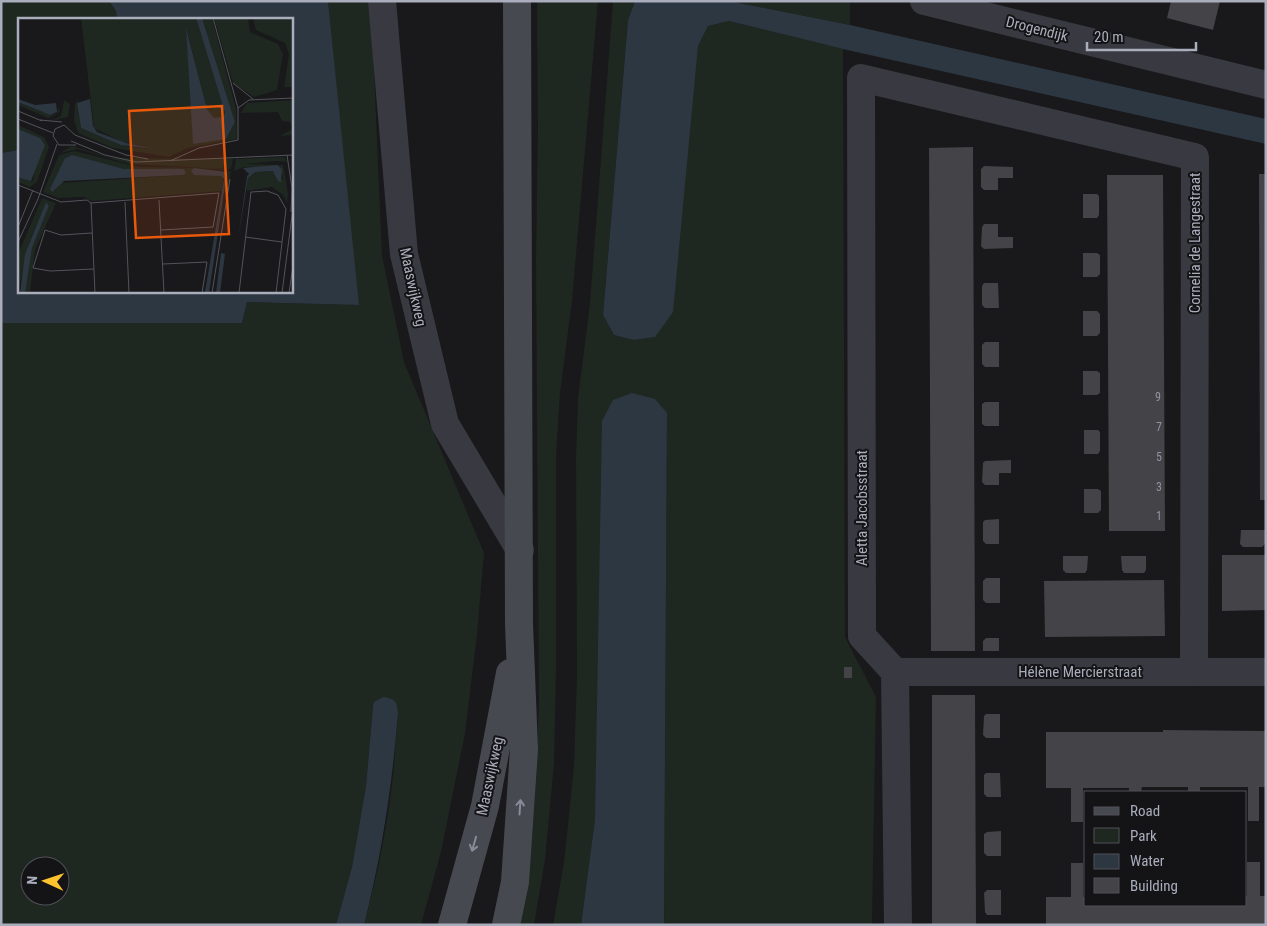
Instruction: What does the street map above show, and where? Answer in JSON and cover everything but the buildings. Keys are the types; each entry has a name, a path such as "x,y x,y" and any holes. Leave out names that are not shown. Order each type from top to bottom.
{"street":[{"name":"Maaswijkweg","path":"382,1 404,254 445,424 520,550"},
{"name":"Maaswijkweg","path":"506,925 515,882 524,749 519,624 517,1"},
{"name":"Drogendijk","path":"924,1 1266,85"},
{"name":"Cornelia de Langestraat","path":"861,78 1195,157 1194,672"},
{"name":"Aletta Jacobsstraat","path":"861,78 862,636 894,672"},
{"name":"Maaswijkweg","path":"452,925 485,806 519,624"},
{"name":"Hélène Mercierstraat","path":"894,672 1266,672"},
{"path":"894,672 898,925"}],"green space":[{"path":"1,1 109,1 116,11 117,18 18,18 18,150 1,153"},
{"path":"328,1 371,1 382,255 404,362 484,553 477,635 465,734 441,852 421,925 364,925 375,882 387,817 398,712 398,706 373,706 366,786 352,867 336,925 1,925 1,323 242,323 247,302 358,305"},
{"path":"537,1 598,1 572,301 560,393 556,456 554,764 545,860 534,925 515,925 536,770 539,704 536,259"},
{"path":"613,1 635,1 628,20 603,315 614,335 634,340 655,337 698,46 708,26 729,21 843,49 845,637 876,697 872,925 664,925 667,413 595,819 581,925 553,925 564,862 574,766 577,674 576,459 578,398 590,303"},
{"path":"729,1 850,1 850,25"}],"water":[{"path":"109,1 328,1 359,305 247,302 242,323 1,323 1,153 18,150 18,292 292,292 292,18 117,18 116,11"},
{"path":"635,1 729,1 850,25 1266,119 1266,144 843,49 729,21 708,26 698,46 673,312 655,337 634,340 614,335 603,315 628,20"},
{"path":"632,393 655,399 667,413 664,925 581,925 595,819 602,421 613,400"},
{"path":"383,697 395,701 398,713 393,767 376,872 364,925 336,925 352,867 366,786 373,706 374,702"}]}
